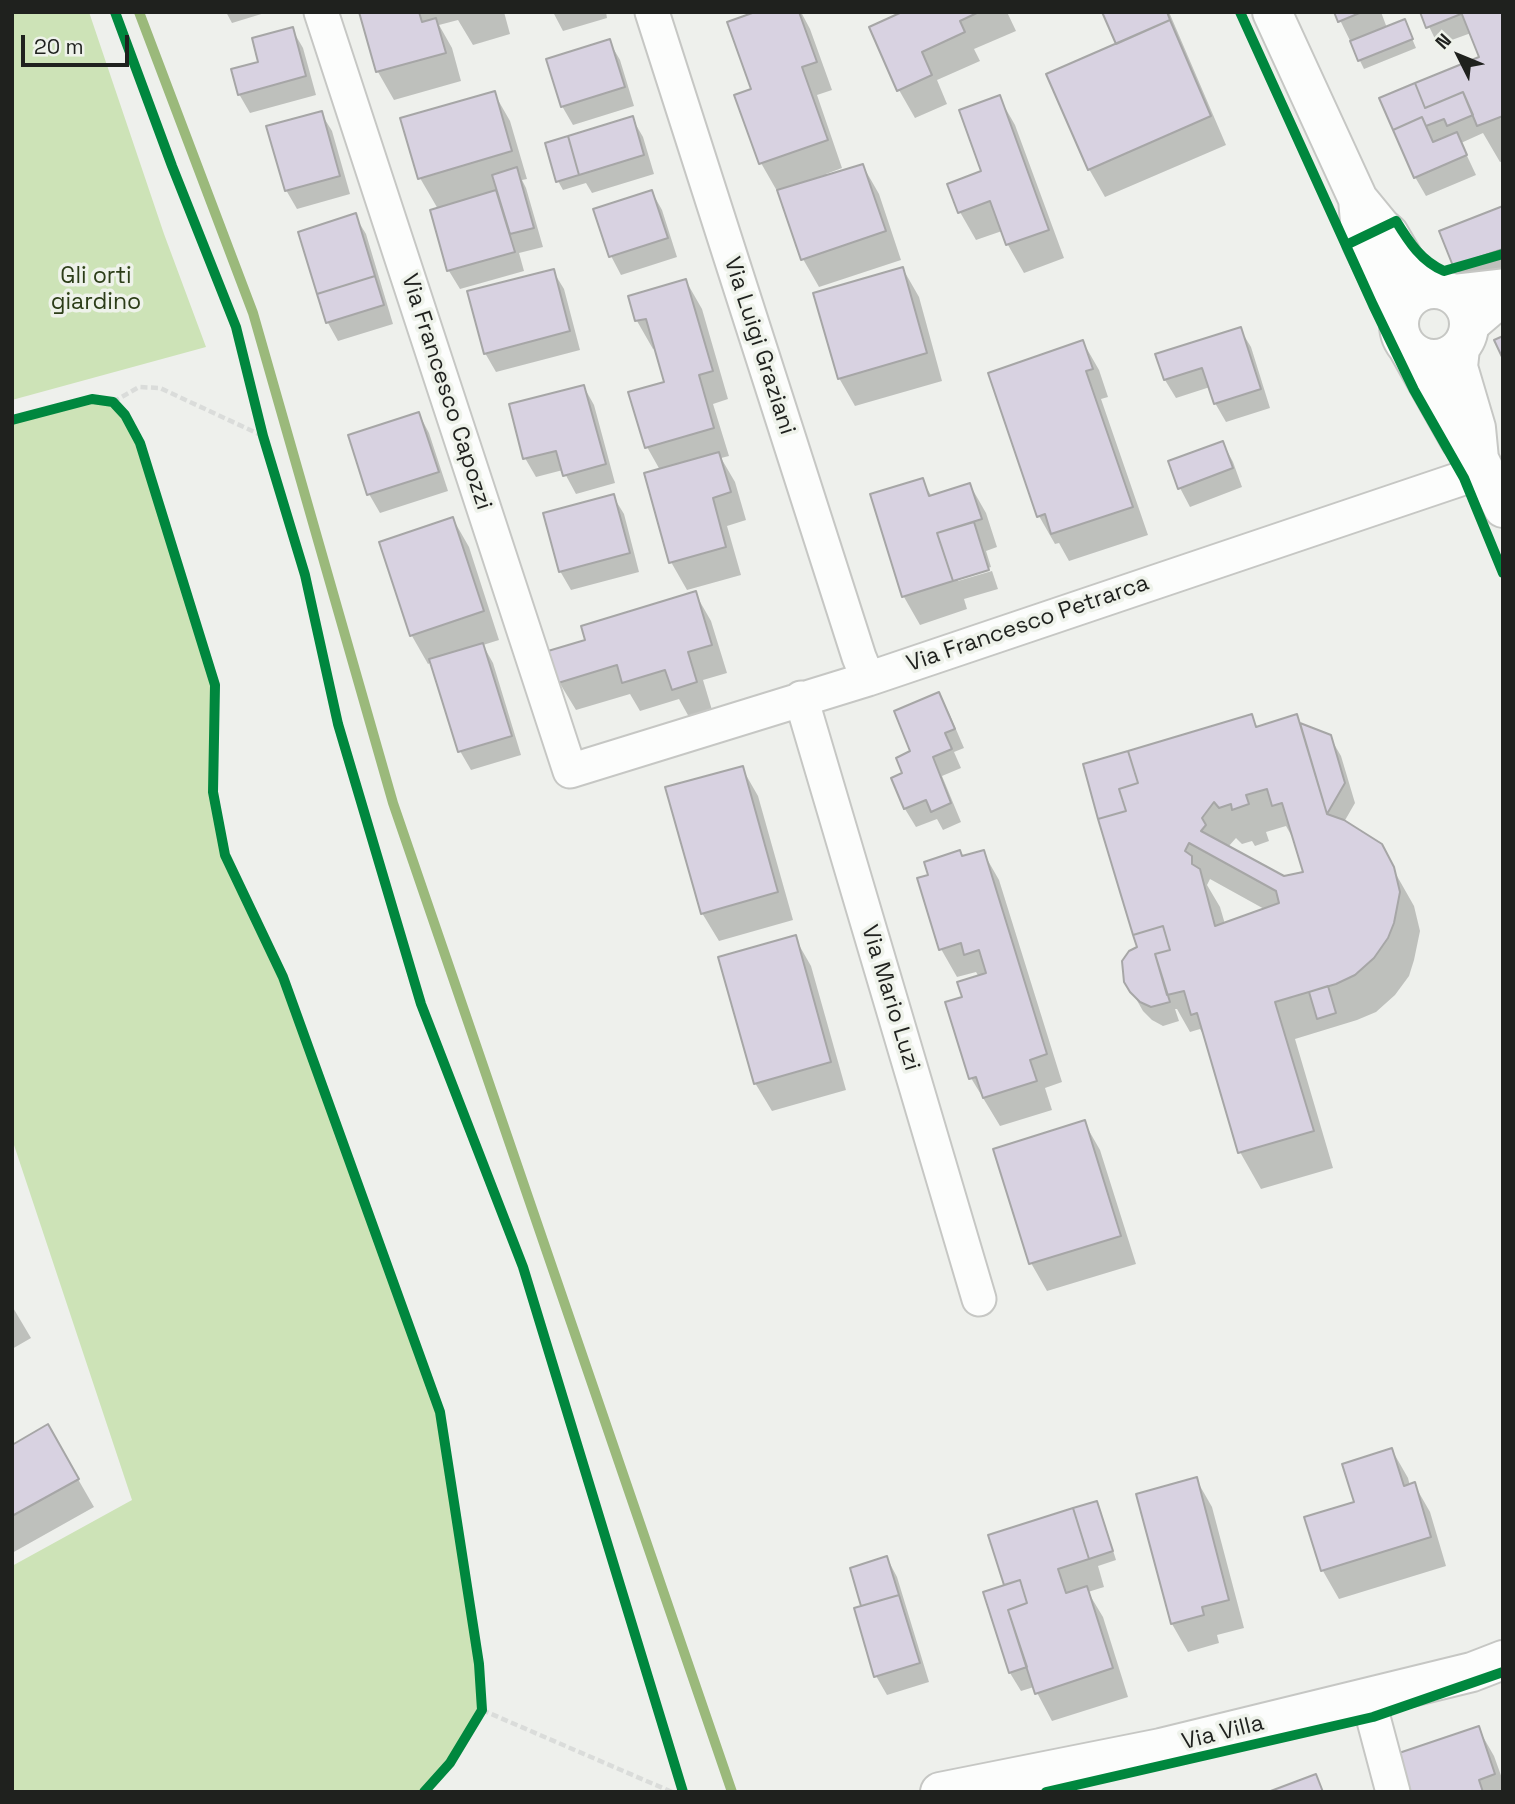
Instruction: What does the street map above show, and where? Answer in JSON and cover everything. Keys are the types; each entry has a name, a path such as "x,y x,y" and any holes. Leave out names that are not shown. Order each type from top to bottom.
{"street":[{"name":"Via Francesco Capozzi","path":"321,12 570,771"},
{"name":"Via Luigi Graziani","path":"652,12 868,678"},
{"path":"1272,12 1358,200 1389,234 1410,270 1440,290 1458,298 1465,307 1469,317 1458,367 1476,428 1481,465"},
{"path":"1358,200 1362,243 1404,334 1460,440 1481,465 1503,509"},
{"path":"1503,286 1418,292 1409,298 1402,308 1404,334 1418,355 1440,359 1451,355 1503,299"},
{"name":"Via Francesco Petrarca","path":"570,771 868,678 1481,465"},
{"name":"Via Mario Luzi","path":"801,698 979,1299"},
{"name":"Via Villa","path":"940,1792 1161,1748 1472,1672 1503,1660"},
{"path":"1366,1699 1393,1792"}],"path":[{"path":"111,404 139,387 160,388 263,436"},
{"path":"260,424 267,449"},
{"path":"476,1721 482,1705 672,1792"},
{"path":"679,1779 683,1792"}],"green space":[{"name":"Gli orti giardino","path":"12,12 89,12 164,234 206,347 12,400"},
{"path":"92,399 113,402 125,415 140,443 215,685 213,792 225,855 283,977 440,1412 479,1664 482,1710 450,1763 424,1792 12,1792 12,1566 132,1500 12,1139 12,420"}],"building":[{"path":"359,12 419,12 422,22 436,18 446,53 376,72"},
{"path":"755,12 799,12 817,62 802,67 828,140 759,164 734,95 751,89 727,22"},
{"path":"902,12 979,12 960,21 965,32 922,52 932,75 897,91 869,27"},
{"path":"1102,12 1167,12 1170,20 1116,44"},
{"path":"1334,12 1362,12 1338,22"},
{"path":"1420,12 1461,12 1461,14 1426,28"},
{"path":"1461,12 1503,12 1503,116 1477,126 1463,92 1425,108 1415,83 1479,57"},
{"path":"1405,19 1413,39 1358,61 1350,41"},
{"path":"1170,20 1211,116 1088,170 1046,74"},
{"path":"293,27 306,76 238,95 231,69 258,62 252,38"},
{"path":"610,39 625,87 561,107 546,59"},
{"path":"1415,83 1425,108 1463,92 1473,115 1447,126 1444,119 1426,126 1422,117 1393,130 1379,98"},
{"path":"495,91 512,151 418,179 400,118"},
{"path":"1000,95 1049,230 1006,245 990,201 958,213 947,184 981,171 959,110"},
{"path":"322,111 340,176 285,191 266,126"},
{"path":"633,116 644,155 579,175 568,136"},
{"path":"1422,117 1433,142 1457,132 1467,155 1414,178 1393,130"},
{"path":"568,136 579,175 556,182 545,143"},
{"path":"863,164 886,231 801,260 777,190"},
{"path":"517,167 534,228 510,234 492,175"},
{"path":"496,190 515,252 447,271 430,210"},
{"path":"652,190 668,238 609,257 593,209"},
{"path":"1503,206 1503,249 1453,266 1439,231"},
{"path":"356,213 375,276 317,294 298,232"},
{"path":"903,267 927,353 838,379 813,293"},
{"path":"554,269 570,331 484,354 467,291"},
{"path":"375,276 384,305 326,323 317,294"},
{"path":"686,279 713,371 699,375 714,428 645,448 628,392 664,382 646,319 635,321 628,296"},
{"path":"1241,327 1261,389 1214,404 1202,368 1164,380 1155,354"},
{"path":"1503,336 1503,359 1494,340"},
{"path":"1083,340 1093,369 1086,371 1133,507 1051,534 1045,514 1037,517 988,373"},
{"path":"584,385 606,464 563,476 556,451 523,459 509,404"},
{"path":"419,412 439,472 367,495 348,435"},
{"path":"1223,441 1233,468 1178,489 1168,461"},
{"path":"719,452 731,492 713,498 726,547 669,563 644,473"},
{"path":"923,478 929,496 970,483 982,519 937,533 953,581 902,597 870,494"},
{"path":"614,494 630,553 559,572 543,513"},
{"path":"453,517 484,611 410,636 379,542"},
{"path":"974,522 989,570 953,581 937,533"},
{"path":"696,591 712,645 688,652 697,682 672,690 665,670 622,683 617,665 558,683 548,651 585,640 581,626"},
{"path":"483,643 512,736 458,752 429,659"},
{"path":"939,692 955,729 945,733 952,749 933,757 951,803 931,812 926,800 904,809 891,778 902,773 896,758 910,751 894,711"},
{"path":"1252,714 1256,727 1297,714 1327,814 1344,820 1382,844 1394,867 1400,892 1394,923 1388,938 1374,958 1355,975 1336,984 1275,1002 1314,1131 1238,1153 1197,1013 1191,1015 1184,991 1167,995 1155,954 1170,950 1163,926 1133,935 1098,819 1126,811 1119,789 1138,783 1128,751","holes":["1267,789 1272,806 1282,803 1303,872 1284,876 1201,831 1206,825 1202,818 1214,802 1219,808 1231,804 1232,810 1249,804 1246,795","1189,843 1276,891 1279,903 1215,926 1200,869 1192,864 1192,856 1185,851"]},
{"path":"1300,723 1331,735 1345,783 1327,814"},
{"path":"1128,751 1138,783 1119,789 1126,811 1098,819 1083,764"},
{"path":"743,766 778,892 701,914 665,787"},
{"path":"960,850 962,856 984,850 1047,1054 1030,1060 1037,1081 983,1098 976,1077 969,1079 945,1002 962,997 957,982 986,973 979,950 964,955 961,943 939,950 917,878 928,875 924,862"},
{"path":"1163,926 1170,950 1155,954 1170,1002 1151,1007 1140,1002 1130,992 1124,982 1122,961 1129,951 1137,947 1133,935"},
{"path":"796,935 831,1062 754,1084 718,957"},
{"path":"1328,986 1336,1013 1317,1019 1309,992"},
{"path":"1085,1120 1121,1236 1029,1264 993,1149"},
{"path":"48,1424 79,1479 12,1516 12,1445"},
{"path":"1392,1448 1404,1486 1415,1482 1431,1537 1321,1571 1304,1517 1354,1502 1342,1464"},
{"path":"1197,1477 1229,1600 1202,1607 1204,1615 1171,1624 1136,1494"},
{"path":"1097,1501 1113,1551 1089,1559 1073,1508"},
{"path":"1073,1508 1089,1559 1058,1569 1066,1593 1087,1586 1113,1668 1035,1694 1008,1610 1027,1603 1020,1580 1004,1585 988,1535"},
{"path":"887,1556 899,1595 861,1606 850,1568"},
{"path":"1020,1580 1027,1603 1008,1610 1027,1667 1009,1673 983,1592"},
{"path":"899,1595 920,1663 874,1677 854,1608"},
{"path":"1479,1726 1495,1774 1479,1780 1483,1792 1409,1792 1396,1754"},
{"path":"1316,1774 1323,1792 1268,1792"}],"waterway":[{"path":"139,12 253,313 393,803 732,1792"}],"cycle path":[{"path":"115,12 236,327 263,436 305,575 338,724 421,1004 523,1267 683,1792"},
{"path":"1240,12 1373,305 1414,390 1464,478 1503,573"},
{"path":"1346,245 1396,221 1422,256 1444,271 1503,254"},
{"path":"12,420 92,399 113,402 125,415 140,443 215,685 213,792 225,855 283,977 440,1412 479,1664 482,1710 450,1763 424,1792"},
{"path":"1046,1792 1373,1717 1503,1672"}]}
